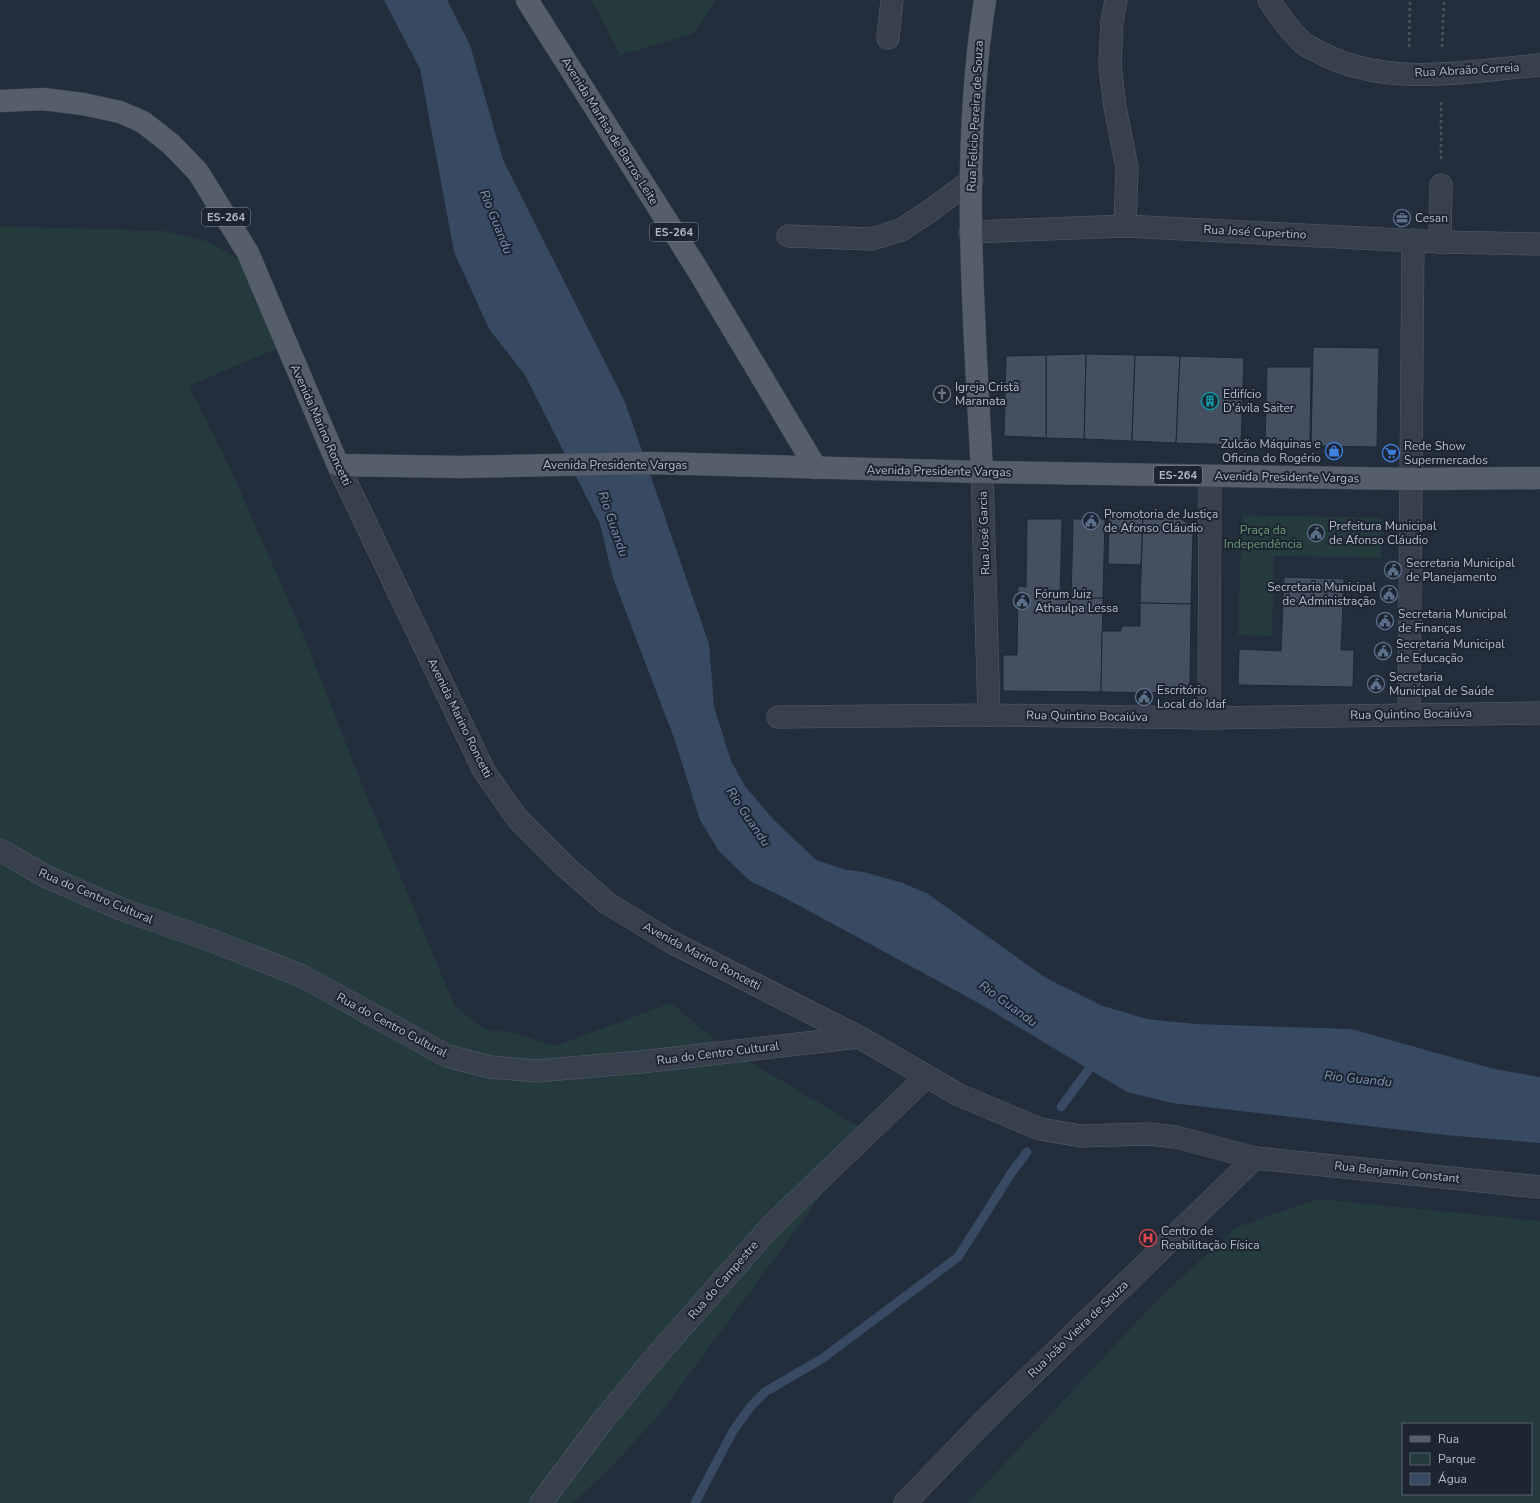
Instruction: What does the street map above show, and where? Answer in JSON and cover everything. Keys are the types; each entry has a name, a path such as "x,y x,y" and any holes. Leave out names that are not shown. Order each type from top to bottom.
{"main road":[{"name":"Avenida Marfisa de Barros Leite","path":"527,0 696,267 816,468"},
{"name":"Rua Felicio Pereira de Souza","path":"970,232 975,76 985,0"},
{"name":"Avenida Marino Roncetti","path":"0,101 43,99 83,104 120,112 143,122 160,135 171,144 198,172 248,253 338,465"},
{"name":"Rua José Garcia","path":"970,232 982,472"},
{"name":"Avenida Presidente Vargas","path":"338,465 459,467 652,463 982,472 1210,476 1412,479 1540,478"}],"street":[{"path":"888,38 892,0"},
{"path":"1116,0 1112,22 1110,65 1115,107 1127,168 1125,226"},
{"name":"Rua Abraão Correia","path":"1269,0 1282,20 1304,43 1334,59 1370,70 1441,74 1540,66"},
{"path":"788,236 872,238 901,230 972,180"},
{"path":"1440,242 1441,185"},
{"name":"Rua José Cupertino","path":"970,232 1125,226 1440,242 1540,244"},
{"path":"1409,714 1413,240"},
{"name":"Avenida Marino Roncetti","path":"338,465 484,771 517,818 566,867 607,903 673,943 860,1037 959,1095 1040,1129 1081,1136 1149,1134 1176,1137 1255,1158"},
{"name":"Rua José Garcia","path":"982,472 989,715"},
{"path":"1209,718 1210,476"},
{"name":"Rua Quintino Bocaiúva","path":"778,717 989,715 1209,718 1540,713"},
{"name":"Rua do Centro Cultural","path":"0,850 47,877 121,909 210,940 302,976 447,1056 490,1067 536,1071 641,1062 860,1037"},
{"name":"Rua do Campestre","path":"541,1503 601,1423 646,1368 771,1226 926,1077"},
{"name":"Rua Benjamin Constant","path":"1255,1158 1540,1186"},
{"name":"Rua João Vieira de Souza","path":"905,1503 984,1422 1255,1158"}],"path":[{"path":"1409,73 1410,0"}],"green space":[{"path":"592,0 716,0 693,34 620,55"},
{"path":"0,226 164,231 210,242 244,263 280,347 189,386 230,468 301,629 363,787 455,1007 486,1029 513,1033 555,1046 671,1003 720,1044 868,1132 662,1411 607,1472 572,1503 0,1503"},
{"name":"Praça da Independência","path":"1242,515 1382,518 1381,558 1274,556 1272,636 1238,635"},
{"path":"1318,1199 1540,1221 1540,1503 968,1503 1159,1298 1237,1227"}],"water":[{"name":"Rio Guandu","path":"384,0 447,0 470,45 503,160 625,402 709,644 714,707 731,761 745,786 773,819 816,860 847,870 864,872 903,883 928,894 1046,978 1103,1006 1147,1019 1195,1024 1351,1029 1494,1069 1540,1077 1540,1143 1445,1135 1172,1103 1127,1092 975,1001 785,898 750,881 719,851 700,820 674,738 613,578 600,524 525,375 489,329 454,252 420,69"}],"building":[{"path":"1313,347 1379,348 1377,447 1311,446"},
{"path":"1086,354 1135,355 1132,441 1084,439"},
{"path":"1086,354 1084,439 1046,438 1046,355"},
{"path":"1046,355 1046,438 1004,436 1006,356"},
{"path":"1135,355 1180,356 1176,443 1132,441"},
{"name":"Edifício D'ávila Saiter","path":"1180,356 1244,358 1241,445 1176,443"},
{"path":"1267,367 1311,367 1310,445 1265,445"},
{"path":"1109,515 1143,516 1141,565 1108,564"},
{"path":"1143,516 1176,517 1189,525 1193,532 1191,604 1140,603"},
{"path":"1027,519 1062,519 1060,598 1103,598 1101,692 1003,691 1003,655 1017,655 1018,586 1026,587"},
{"path":"1073,519 1105,519 1103,598 1071,598"},
{"path":"1284,577 1344,579 1341,650 1354,650 1353,687 1238,685 1239,649 1281,651"},
{"path":"1140,603 1191,604 1190,683 1181,693 1101,692 1102,631 1121,631 1121,626 1140,626"}],"waterway":[{"path":"1061,1107 1092,1065"},
{"path":"695,1503 733,1431 751,1406 765,1392 823,1358 958,1257 1012,1172 1027,1152"}],"place":[{"name":"Cesan","path":"1402,218"},
{"name":"Igreja Cristã Maranata","path":"942,394"},
{"name":"Edifício D'ávila Saiter","path":"1210,401"},
{"name":"Zulcão Máquinas e Oficina do Rogério","path":"1334,451"},
{"name":"Rede Show Supermercados","path":"1391,453"},
{"name":"Promotoria de Justiça de Afonso Cláudio","path":"1091,521"},
{"name":"Prefeitura Municipal de Afonso Cláudio","path":"1316,533"},
{"name":"Secretaria Municipal de Planejamento","path":"1393,570"},
{"name":"Secretaria Municipal de Administração","path":"1389,594"},
{"name":"Fórum Juiz Athaulpa Lessa","path":"1022,601"},
{"name":"Secretaria Municipal de Finanças","path":"1385,621"},
{"name":"Secretaria Municipal de Educação","path":"1383,651"},
{"name":"Secretaria Municipal de Saúde","path":"1376,684"},
{"name":"Escritório Local do Idaf","path":"1144,697"},
{"name":"Centro de Reabilitação Física","path":"1148,1238"}]}
